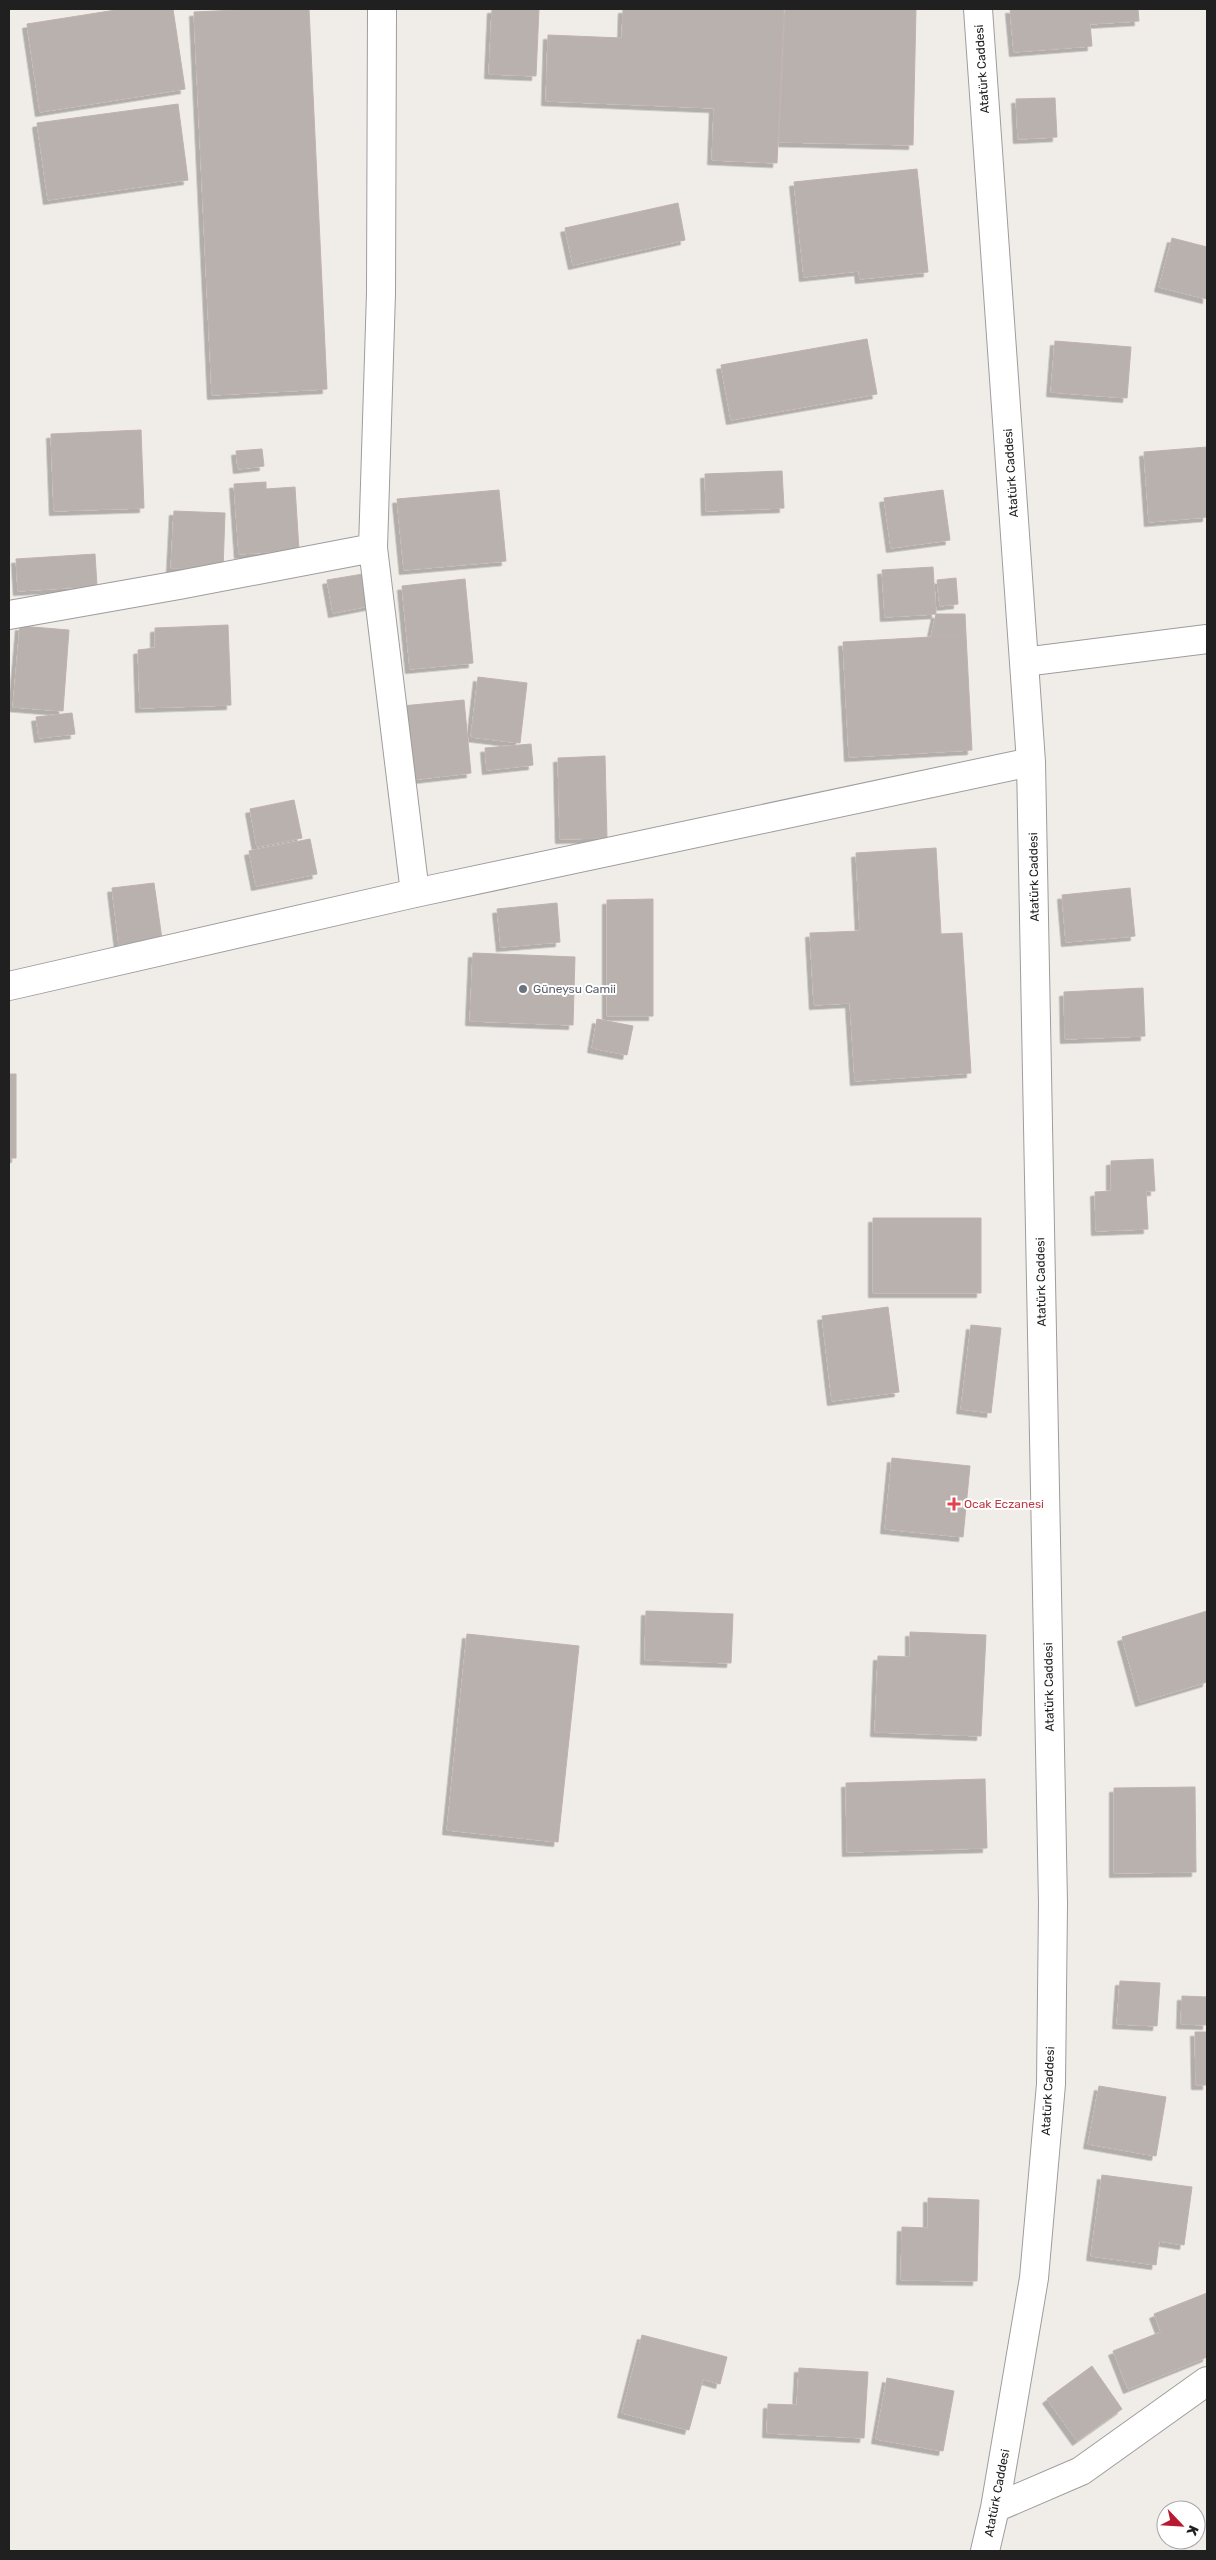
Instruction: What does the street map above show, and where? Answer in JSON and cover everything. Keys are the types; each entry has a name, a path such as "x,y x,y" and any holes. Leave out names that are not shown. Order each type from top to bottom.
{"street":[{"path":"382,9 381,293 372,548 415,892"},
{"name":"Atatürk Caddesi","path":"978,9 1031,762 1053,1894 1051,2084 1034,2278 996,2508 985,2551"},
{"path":"9,615 372,548"},
{"path":"1024,662 1207,639"},
{"path":"9,986 415,892 1031,762"},
{"path":"996,2508 1080,2471 1207,2381"}],"building":[{"path":"122,9 173,9 185,89 40,112 27,24"},
{"path":"309,9 327,389 212,395 194,12"},
{"path":"492,9 539,9 536,76 489,74"},
{"path":"623,9 784,9 777,163 712,160 714,108 546,101 548,35 622,38"},
{"path":"785,9 916,9 913,145 779,142"},
{"path":"1010,9 1138,9 1139,21 1090,24 1092,46 1014,52"},
{"path":"1055,98 1057,137 1018,139 1016,99"},
{"path":"178,104 188,180 48,200 37,123"},
{"path":"917,169 928,272 860,279 859,271 804,277 794,182"},
{"path":"678,203 685,240 573,265 565,228"},
{"path":"1172,238 1207,247 1207,299 1159,287"},
{"path":"867,339 877,394 731,420 721,365"},
{"path":"1055,341 1131,347 1127,398 1051,392"},
{"path":"141,430 144,508 54,511 51,434"},
{"path":"1207,447 1207,517 1149,522 1144,452"},
{"path":"262,449 264,466 238,469 236,451"},
{"path":"782,471 784,508 706,511 705,474"},
{"path":"266,482 266,489 295,487 299,550 239,554 234,484"},
{"path":"499,490 506,561 404,570 397,499"},
{"path":"943,490 950,540 891,548 884,498"},
{"path":"174,511 225,513 223,570 171,568"},
{"path":"95,554 97,586 18,591 16,559"},
{"path":"933,567 936,614 885,617 882,570"},
{"path":"369,573 374,605 333,613 327,580"},
{"path":"956,578 958,604 940,606 937,580"},
{"path":"465,579 473,663 410,669 402,586"},
{"path":"936,614 965,614 966,635 931,637"},
{"path":"228,625 231,705 140,708 138,650 155,648 155,628"},
{"path":"20,626 69,630 63,711 13,707"},
{"path":"966,635 972,750 849,757 843,642"},
{"path":"478,677 527,683 520,743 471,737"},
{"path":"464,700 471,773 410,780 402,706"},
{"path":"72,713 75,734 39,738 36,717"},
{"path":"531,744 533,765 487,770 485,748"},
{"path":"605,756 607,838 560,839 558,758"},
{"path":"294,800 302,838 257,847 250,809"},
{"path":"310,839 317,874 256,886 249,851"},
{"path":"936,848 941,934 962,933 971,1073 855,1081 850,1003 814,1005 810,933 860,931 856,853"},
{"path":"154,883 162,939 119,945 112,888"},
{"path":"1130,888 1135,936 1066,942 1062,895"},
{"path":"653,899 653,1016 607,1016 607,900"},
{"path":"557,903 560,942 501,947 497,909"},
{"name":"Güneysu Camii","path":"473,953 575,957 573,1025 470,1021"},
{"path":"1143,988 1145,1036 1065,1039 1064,992"},
{"path":"597,1019 633,1026 627,1055 592,1048"},
{"path":"9,1074 16,1074 16,1158 9,1158"},
{"path":"1153,1159 1155,1191 1146,1191 1148,1229 1096,1231 1095,1192 1111,1191 1111,1161"},
{"path":"873,1218 981,1218 981,1293 873,1293"},
{"path":"888,1307 899,1392 832,1401 822,1316"},
{"path":"971,1325 1001,1328 991,1413 961,1409"},
{"path":"892,1458 970,1466 963,1537 885,1529"},
{"path":"646,1611 733,1614 731,1663 645,1660"},
{"path":"1207,1611 1207,1682 1140,1702 1122,1637"},
{"path":"910,1632 986,1635 981,1736 875,1732 878,1656 910,1657"},
{"path":"467,1634 579,1646 558,1842 447,1830"},
{"path":"985,1779 987,1848 847,1852 846,1783"},
{"path":"1195,1787 1196,1872 1114,1873 1114,1788"},
{"path":"1120,1981 1160,1983 1157,2026 1117,2024"},
{"path":"1182,1996 1207,1997 1207,2025 1181,2024"},
{"path":"1195,2032 1207,2032 1207,2085 1196,2085"},
{"path":"1099,2086 1166,2097 1156,2156 1088,2144"},
{"path":"1102,2175 1192,2187 1184,2245 1159,2241 1156,2265 1091,2256"},
{"path":"928,2198 979,2200 977,2281 901,2280 902,2227 928,2228"},
{"path":"1207,2293 1207,2357 1128,2389 1113,2351 1161,2332 1154,2314"},
{"path":"642,2335 727,2357 720,2384 703,2379 689,2430 622,2413"},
{"path":"1092,2366 1122,2409 1077,2441 1047,2399"},
{"path":"799,2368 868,2372 864,2438 767,2433 768,2404 797,2405"},
{"path":"887,2378 954,2391 943,2451 876,2439"}],"place":[{"name":"Güneysu Camii","path":"523,989"},
{"name":"Ocak Eczanesi","path":"954,1504"}]}
